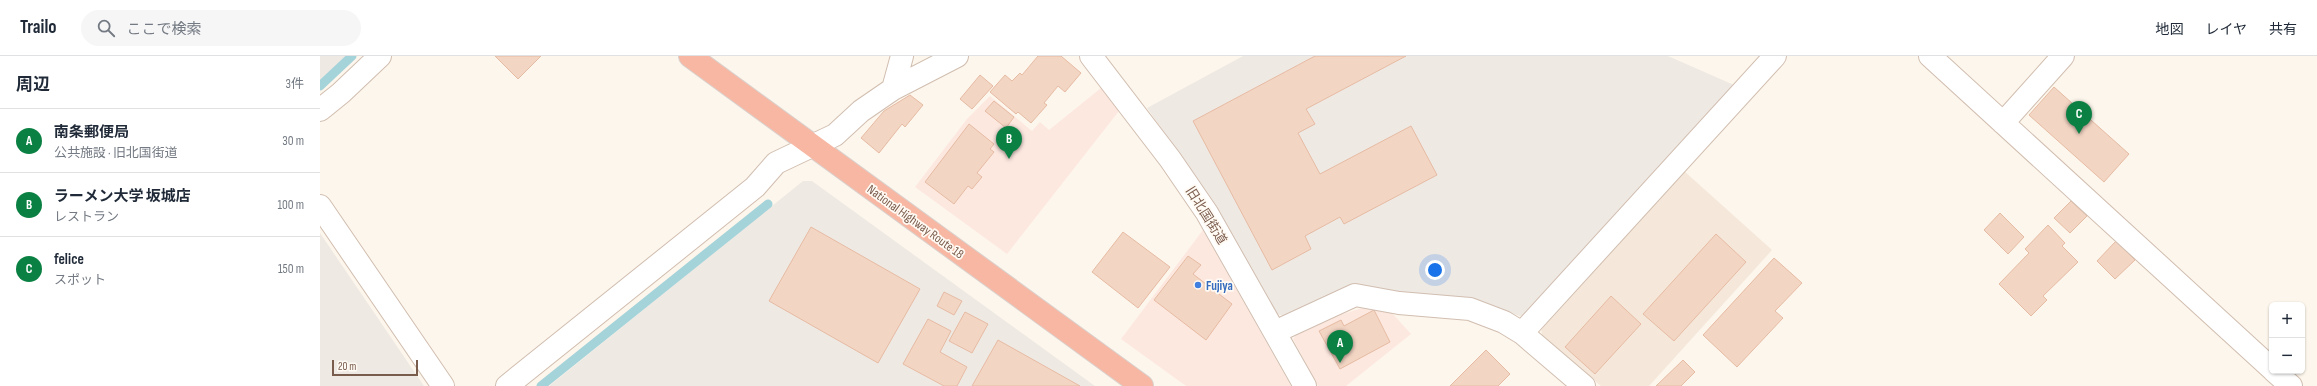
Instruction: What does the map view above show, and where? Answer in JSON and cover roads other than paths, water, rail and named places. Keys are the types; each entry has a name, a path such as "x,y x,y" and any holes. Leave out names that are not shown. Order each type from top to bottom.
{"highway":[{"name":"National Highway Route 18","path":"690,56 1142,386"}],"street":[{"path":"320,110 341,94 380,56"},
{"path":"892,89 902,56"},
{"path":"507,386 755,187 776,163 836,135 861,111 892,89 957,56"},
{"name":"旧北国街道","path":"1091,56 1170,159 1207,213 1305,386"},
{"path":"1522,333 1775,56"},
{"path":"1930,56 2269,366"},
{"path":"2003,123 2063,56"},
{"path":"320,206 443,386"},
{"path":"1275,332 1355,295 1399,303 1470,309 1504,322 1522,333 1584,386"},
{"path":"2277,374 2291,386"}],"waterway":[{"path":"320,86 352,56"},
{"path":"541,386 768,204"}],"place":[{"name":"felice","path":"2079,134"},
{"name":"ラーメン大学 坂城店","path":"1009,159"},
{"name":"Fujiya","path":"1198,285"},
{"name":"南条郵便局","path":"1340,363"}]}
